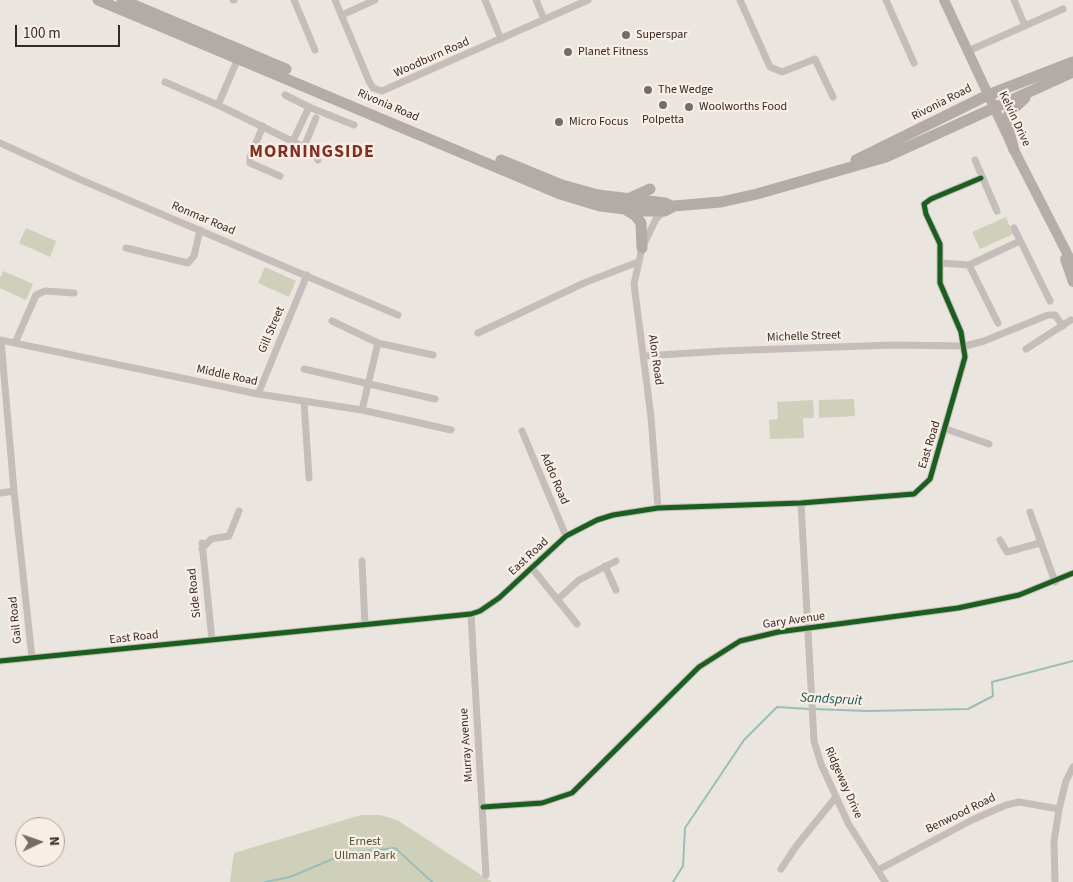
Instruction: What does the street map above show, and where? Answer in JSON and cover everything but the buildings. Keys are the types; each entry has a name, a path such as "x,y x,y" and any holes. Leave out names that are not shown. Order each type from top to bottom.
{"main road":[{"name":"Rivonia Road","path":"98,0 116,2 562,185 623,203 661,209 730,200 886,157 1073,72"},
{"name":"Kelvin Drive","path":"944,0 1014,150 1073,265"},
{"name":"Rivonia Road","path":"825,174 988,95 1073,62"},
{"path":"1014,150 1007,128 1007,117 1018,104 1038,87"},
{"path":"642,248 641,223 623,203 650,189"},
{"name":"Kelvin Drive","path":"1063,248 1073,282"}],"street":[{"path":"294,0 316,50"},
{"name":"Woodburn Road","path":"335,0 369,81 373,88 379,91 388,90 588,0"},
{"path":"342,15 375,0"},
{"path":"485,0 501,39"},
{"path":"536,0 544,19"},
{"path":"740,0 770,67 782,72 815,59 833,97"},
{"path":"886,0 914,64"},
{"path":"1014,0 1025,26"},
{"path":"968,51 1064,9"},
{"path":"218,105 240,54"},
{"path":"165,82 293,141 314,153 318,160"},
{"path":"285,95 354,125"},
{"path":"293,141 309,107"},
{"path":"304,147 316,118"},
{"path":"263,126 250,157 250,163 280,176"},
{"name":"Ronmar Road","path":"0,143 79,179 398,315"},
{"path":"975,160 997,211"},
{"path":"965,346 940,283 942,263 940,244 926,214 924,204 931,199 982,178"},
{"name":"Alon Road","path":"658,508 644,356 634,292 642,248 661,209"},
{"path":"1014,228 1050,300"},
{"path":"126,248 188,263 194,256 200,230"},
{"path":"942,263 969,266 1020,241"},
{"path":"478,332 584,283 638,262"},
{"path":"969,266 998,323"},
{"name":"Gill Street","path":"258,394 307,275"},
{"path":"15,343 36,295 45,291 74,294"},
{"name":"Michelle Street","path":"644,356 722,351 893,345 965,346 984,341 1048,315 1055,315 1063,326"},
{"path":"1026,349 1071,320"},
{"path":"332,322 378,343 432,355"},
{"name":"Middle Road","path":"1,340 258,394 362,410 451,430"},
{"name":"Gail Road","path":"1,340 14,491 32,658"},
{"path":"362,410 378,343"},
{"name":"East Road","path":"0,661 471,614 480,611 499,598 566,536 596,520 658,508 801,503 914,494 930,479 964,364 965,346"},
{"path":"304,369 434,399"},
{"path":"304,401 309,478"},
{"path":"946,428 989,444"},
{"name":"Addo Road","path":"522,431 566,536"},
{"path":"0,493 14,491"},
{"name":"Ridgeway Drive","path":"801,503 809,629 812,721 816,750 836,797 860,843 885,882"},
{"name":"Side Road","path":"212,640 202,546 211,539 229,536 239,511"},
{"path":"1030,512 1055,582"},
{"path":"1000,540 1007,552 1040,543"},
{"path":"362,561 365,625"},
{"path":"558,599 579,580 616,561"},
{"path":"605,566 616,590"},
{"path":"532,568 577,624"},
{"name":"Gary Avenue","path":"483,807 535,804 566,796 580,786 699,667 740,641 809,629 958,608 1019,595 1055,582 1073,573"},
{"name":"Murray Avenue","path":"471,614 486,875"},
{"path":"1056,882 1054,842 1066,780 1073,766"},
{"path":"782,870 797,844 836,797"},
{"name":"Benwood Road","path":"878,870 972,820 1006,805 1019,802 1059,809"}],"green space":[{"path":"1006,217 1013,234 980,249 972,232"},
{"path":"26,228 56,241 50,257 19,243"},
{"path":"265,267 296,281 289,297 258,283"},
{"path":"3,271 33,284 26,300 0,288 0,278"},
{"path":"854,399 855,416 819,418 819,400"},
{"path":"813,400 814,418 803,418 804,438 770,439 769,420 778,419 777,402"},
{"name":"Ernest Ullman Park","path":"361,815 380,815 397,820 492,882 230,882 234,853"}],"waterway":[{"name":"Sandspruit","path":"814,709 868,711 968,709 993,696 992,682 1073,661"},
{"name":"Sandspruit","path":"673,882 683,866 685,828 744,740 777,707 809,709"},
{"name":"Sandspruit","path":"265,882 290,877 347,853 395,848 432,882"}],"cycle path":[{"path":"0,661 471,614 480,611 499,598 566,536 597,520 613,515 658,508 801,503 914,494 930,479 965,357 961,332 940,283 940,244 926,214 924,204 931,199 981,178"},
{"path":"483,807 542,803 572,793 699,667 740,641 778,632 958,608 1019,595 1073,573"}],"place":[{"name":"Superspar","path":"626,35"},
{"name":"Planet Fitness","path":"568,52"},
{"name":"The Wedge","path":"648,90"},
{"name":"Polpetta","path":"663,105"},
{"name":"Woolworths Food","path":"689,107"},
{"name":"Micro Focus","path":"559,122"}],"district":[{"name":"MORNINGSIDE","path":"312,153"}]}
